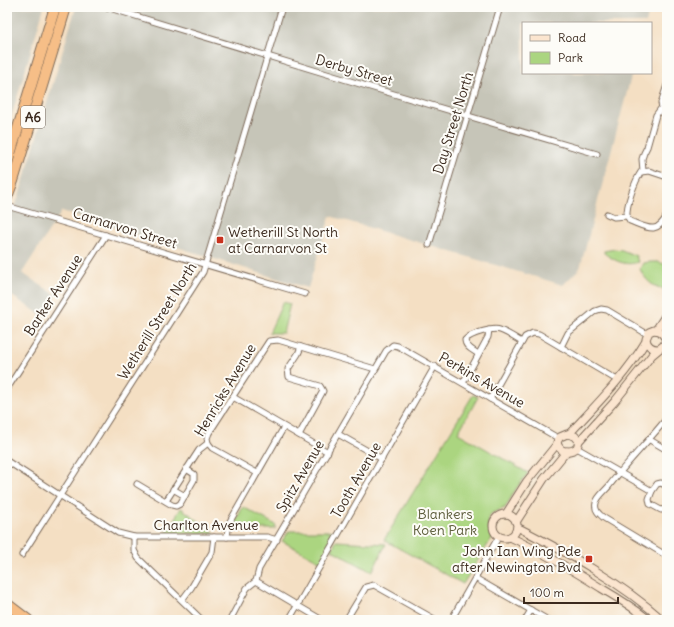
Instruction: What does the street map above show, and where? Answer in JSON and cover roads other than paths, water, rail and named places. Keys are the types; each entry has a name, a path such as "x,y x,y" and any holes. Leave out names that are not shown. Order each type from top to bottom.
{"highway":[{"name":"A6","path":"7,164 55,7"},
{"name":"A6","path":"7,197 66,7"},
{"path":"7,604 28,620"}],"street":[{"name":"Derby Street","path":"106,7 267,57 596,154"},
{"name":"Wetherill Street North","path":"22,555 202,275 282,7"},
{"name":"Day Street North","path":"429,245 500,7"},
{"path":"667,84 661,103 662,108 667,112"},
{"path":"662,108 656,115 642,159 642,171 634,189 627,210 627,216 632,222 653,228 658,227 667,215"},
{"path":"642,171 649,171 667,176"},
{"name":"Carnarvon Street","path":"7,206 305,294"},
{"path":"607,214 614,217 627,216"},
{"name":"Barker Avenue","path":"7,389 106,235"},
{"path":"561,347 568,333 595,311 601,308 607,310 646,338 649,346 664,343"},
{"path":"506,514 528,479 562,436 569,434 617,380 641,349 651,331 656,330 667,313"},
{"path":"478,354 465,344 465,340 469,337 489,330 500,330 522,342"},
{"path":"463,383 488,337 489,330"},
{"path":"656,330 662,334 664,343"},
{"path":"490,399 522,342 527,336 533,333 538,334 617,380"},
{"name":"Henricks Avenue","path":"166,501 199,450 208,443 207,438 209,433 269,341 278,340 301,347"},
{"path":"516,524 544,478 567,451 578,444 664,343"},
{"name":"Perkins Avenue","path":"393,345 398,346 435,366 558,441"},
{"name":"Spitz Avenue","path":"230,620 247,588 256,581 259,569 388,348 393,345"},
{"path":"299,435 323,391 320,386 289,377 288,369 301,347 376,369"},
{"name":"Tooth Avenue","path":"289,620 435,366"},
{"path":"233,397 328,452"},
{"path":"667,418 650,440 619,473 597,500 595,506 597,511 604,518 667,556"},
{"path":"227,537 229,522 284,427"},
{"path":"338,434 382,459"},
{"path":"569,434 575,436 578,444 619,473 652,491"},
{"path":"650,440 667,450"},
{"path":"558,441 561,450 567,451"},
{"path":"208,443 212,448 256,473"},
{"name":"Charlton Avenue","path":"7,461 118,533 134,537 267,537 277,540"},
{"path":"137,484 176,506 180,504 194,480 192,472 186,469"},
{"path":"667,486 659,483 652,491 649,498 650,504 660,510 667,509"},
{"path":"173,489 185,496"},
{"path":"510,537 516,531 516,524 512,516 506,514 499,515 494,520 493,524 494,531 499,536 503,538 510,537 547,554 625,602 649,620"},
{"path":"516,524 635,596 663,620"},
{"path":"451,620 499,536"},
{"path":"134,537 134,550 138,558 202,620"},
{"path":"182,600 191,588 212,552 214,537"},
{"path":"475,578 548,620"},
{"path":"256,581 322,620"},
{"path":"346,620 366,587 371,585 377,586 436,620"},
{"path":"525,620 531,610"}],"place":[{"name":"Wetherill St North at Carnarvon St","path":"220,240"},
{"name":"John Ian Wing Pde after Newington Bvd","path":"589,559"}],"park label":[{"name":"Blankers Koen Park","path":"445,522"}]}
